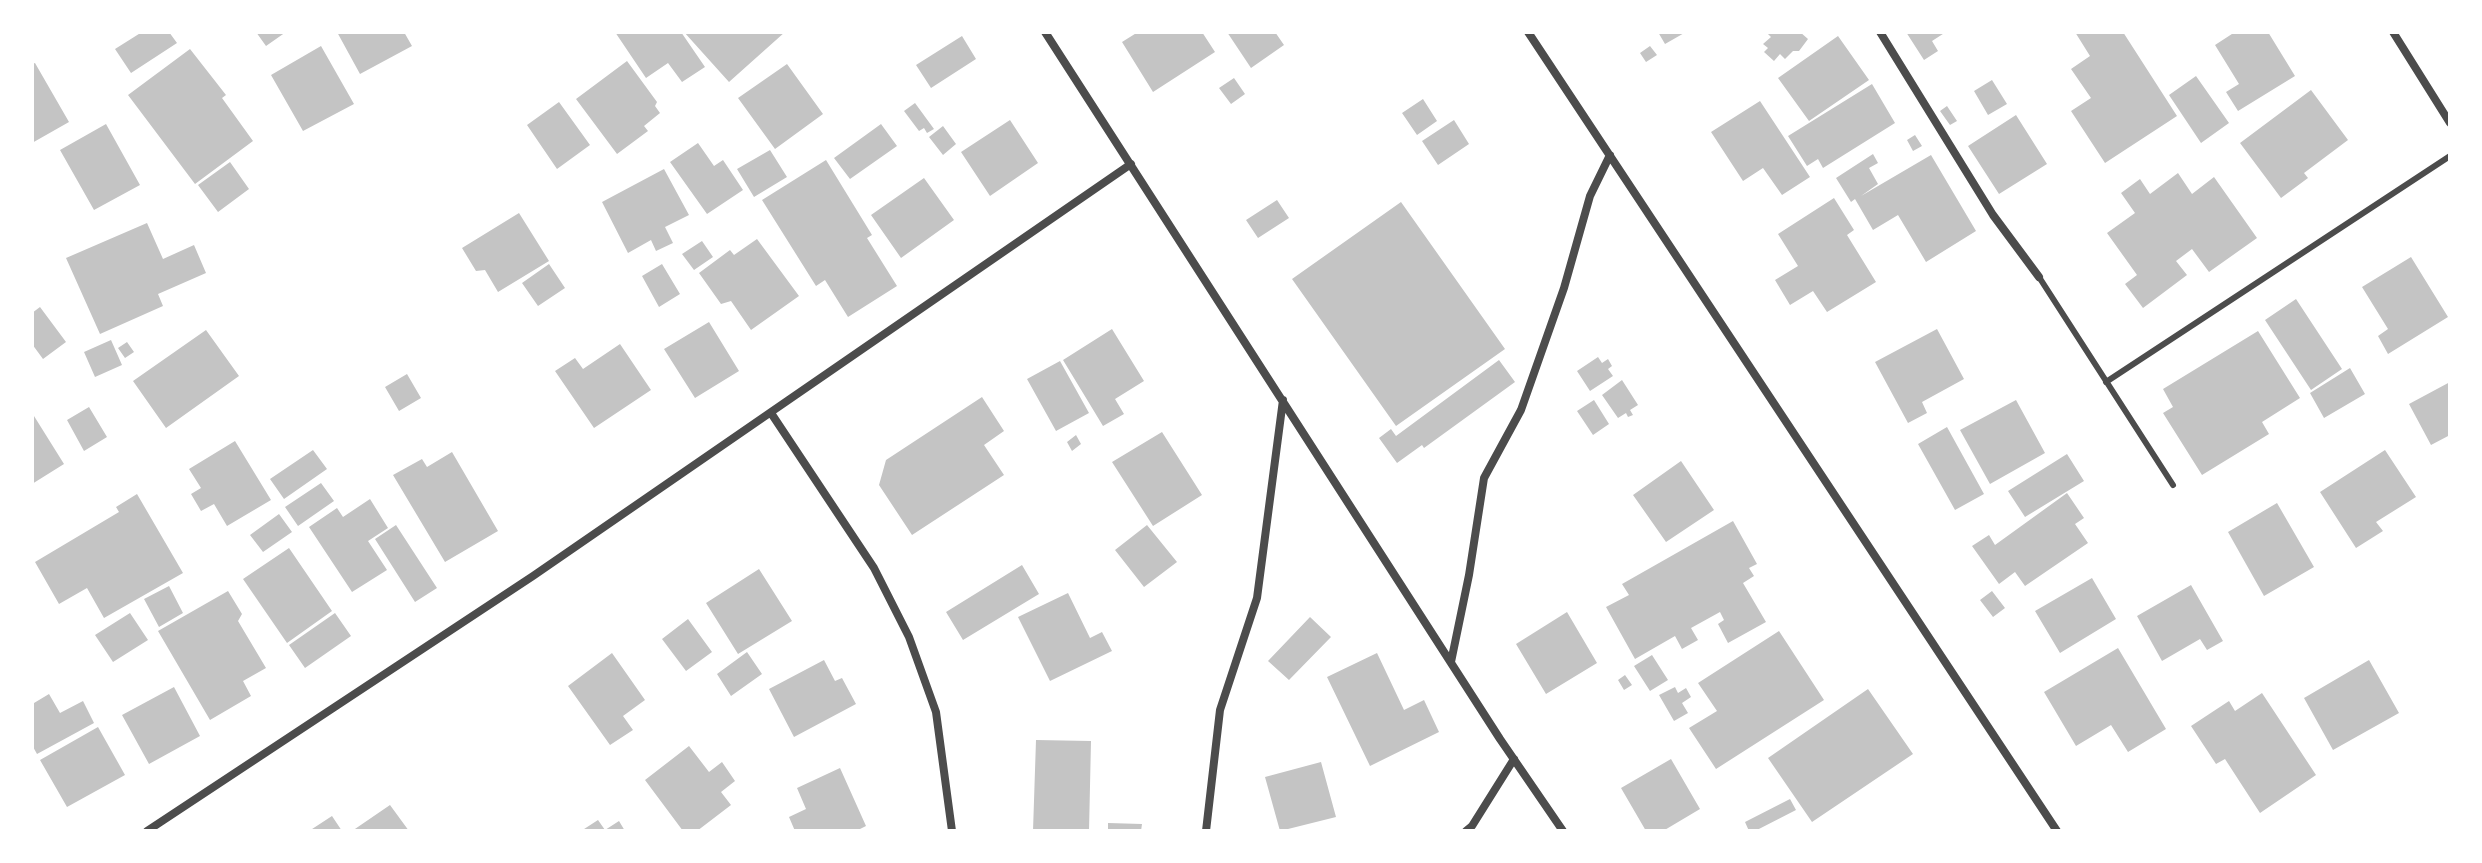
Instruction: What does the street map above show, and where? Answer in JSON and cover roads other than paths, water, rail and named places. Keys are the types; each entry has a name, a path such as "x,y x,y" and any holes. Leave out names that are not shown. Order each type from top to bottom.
{"street":[{"path":"1045,32 1563,831"},
{"path":"1528,32 2057,831"},
{"path":"1880,32 1993,215 2039,277"},
{"path":"2393,32 2450,123"},
{"path":"1451,662 1484,478 1521,410 1564,288 1590,196 1610,155"},
{"path":"147,831 533,576 1131,164"},
{"path":"1206,831 1220,710 1257,598 1283,400"},
{"path":"771,413 874,568 909,637 936,712 952,831"},
{"path":"1466,831 1514,759"}],"lane":[{"path":"2106,382 2450,156"},
{"path":"2039,277 2173,485"}]}
